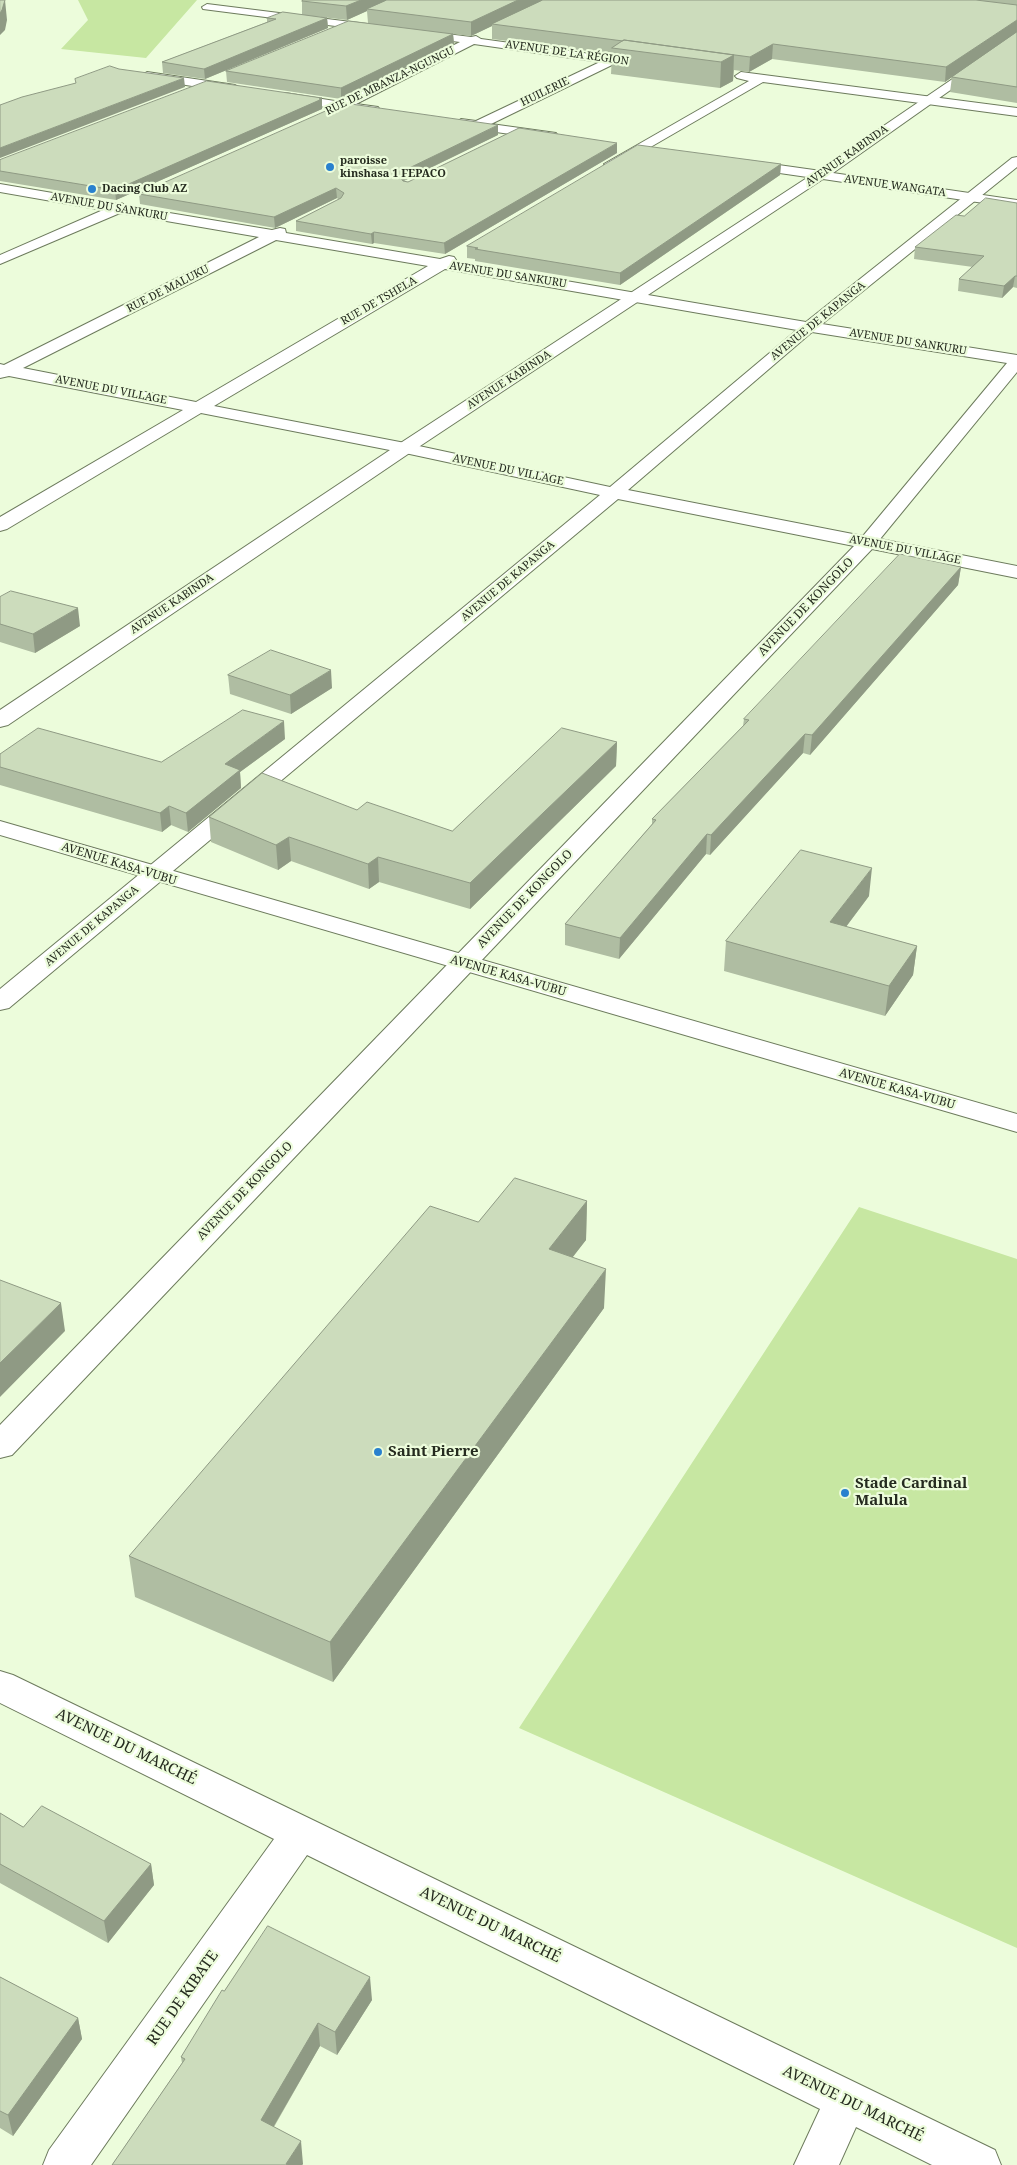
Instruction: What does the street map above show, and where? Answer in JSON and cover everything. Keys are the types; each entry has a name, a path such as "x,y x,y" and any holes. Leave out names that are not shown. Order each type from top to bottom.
{"street":[{"path":"248,12 260,4"},
{"name":"AVENUE DE LA RÉGION","path":"207,7 351,24 661,66"},
{"path":"324,35 376,14"},
{"name":"RUE DE MBANZA-NGUNGU","path":"324,114 491,32"},
{"name":"AVENUE KABINDA","path":"0,720 405,448 821,175 1017,38"},
{"name":"HUILERIE","path":"478,125 612,60"},
{"path":"139,75 244,91"},
{"path":"730,75 1017,112"},
{"path":"178,95 224,77"},
{"path":"596,173 760,79"},
{"path":"273,95 390,113"},
{"path":"449,121 565,138"},
{"path":"494,144 519,131"},
{"path":"620,145 658,151"},
{"name":"AVENUE WANGATA","path":"727,161 1017,204"},
{"name":"AVENUE DE KAPANGA","path":"0,1002 614,493 809,327 1017,161"},
{"name":"AVENUE DU SANKURU","path":"0,188 1017,361"},
{"path":"0,260 136,200"},
{"name":"RUE DE MALUKU","path":"2,371 293,226"},
{"name":"RUE DE TSHELA","path":"0,525 460,254"},
{"name":"AVENUE DE KONGOLO","path":"0,1446 867,543 1017,361"},
{"name":"AVENUE DU VILLAGE","path":"2,371 198,407 405,448 614,493 1017,572"},
{"name":"AVENUE KASA-VUBU","path":"0,828 1017,1123"},
{"name":"AVENUE DU MARCHÉ","path":"0,1686 301,1832 846,2102 979,2165"},
{"name":"RUE DE KIBATE","path":"65,2165 301,1832"},
{"path":"816,2165 846,2102"}],"green space":[{"path":"78,0 197,0 146,58 61,49 88,20"},
{"name":"Stade Cardinal Malula","path":"859,1207 1017,1259 1017,1948 519,1728"}],"building":[{"path":"0,0 5,0 0,13"},
{"path":"361,0 346,6 302,1"},
{"path":"387,0 518,0 471,22 367,9"},
{"path":"543,0 976,0 1017,5 1017,20 946,67 773,44 750,57 492,24"},
{"path":"283,12 327,18 204,69 162,62 276,19 267,18"},
{"path":"349,21 453,34 341,88 226,71"},
{"path":"1017,32 1017,87 952,77"},
{"path":"624,40 734,55 721,62 612,48"},
{"path":"110,66 119,69 184,78 0,148 0,105 22,97 76,83 75,79"},
{"path":"207,81 322,99 115,190 0,171 0,160"},
{"path":"344,103 498,125 403,171 400,177 403,181 408,182 519,128 617,143 444,243 374,232 371,234 296,221 341,198 344,193 336,188 274,217 139,194"},
{"path":"638,145 781,164 620,273 475,249 478,248 467,246"},
{"path":"986,198 1017,203 1017,276 1004,286 959,279 984,256 915,247 956,215 964,216"},
{"path":"900,554 961,567 812,735 805,734 711,835 707,834 620,938 565,924 656,820 652,819 749,720 744,719"},
{"path":"11,591 78,608 33,634 0,624 0,597"},
{"path":"271,650 331,670 290,695 228,675"},
{"path":"243,710 284,721 225,764 240,770 186,813 169,806 160,813 0,767 0,754 38,728 161,762"},
{"path":"562,728 617,742 470,883 378,857 368,864 289,837 276,845 209,817 262,773 357,810 367,802 452,831"},
{"path":"801,850 872,868 830,922 917,946 889,986 726,941"},
{"name":"Saint Pierre","path":"515,1178 587,1201 549,1249 606,1269 330,1642 129,1556 430,1206 478,1222"},
{"path":"0,1280 61,1303 0,1363"},
{"path":"42,1806 151,1864 104,1921 0,1864 0,1813 23,1827"},
{"path":"268,1926 370,1977 335,2032 318,2023 261,2120 301,2141 286,2164 288,2165 112,2165 185,2059 181,2057 222,1990 224,1991"},
{"path":"0,1977 78,2018 8,2115 0,2111"}],"place":[{"name":"paroisse kinshasa 1 FEPACO","path":"330,167"},
{"name":"Dacing Club AZ","path":"92,189"},
{"name":"Saint Pierre","path":"378,1452"},
{"name":"Stade Cardinal Malula","path":"845,1493"}]}
